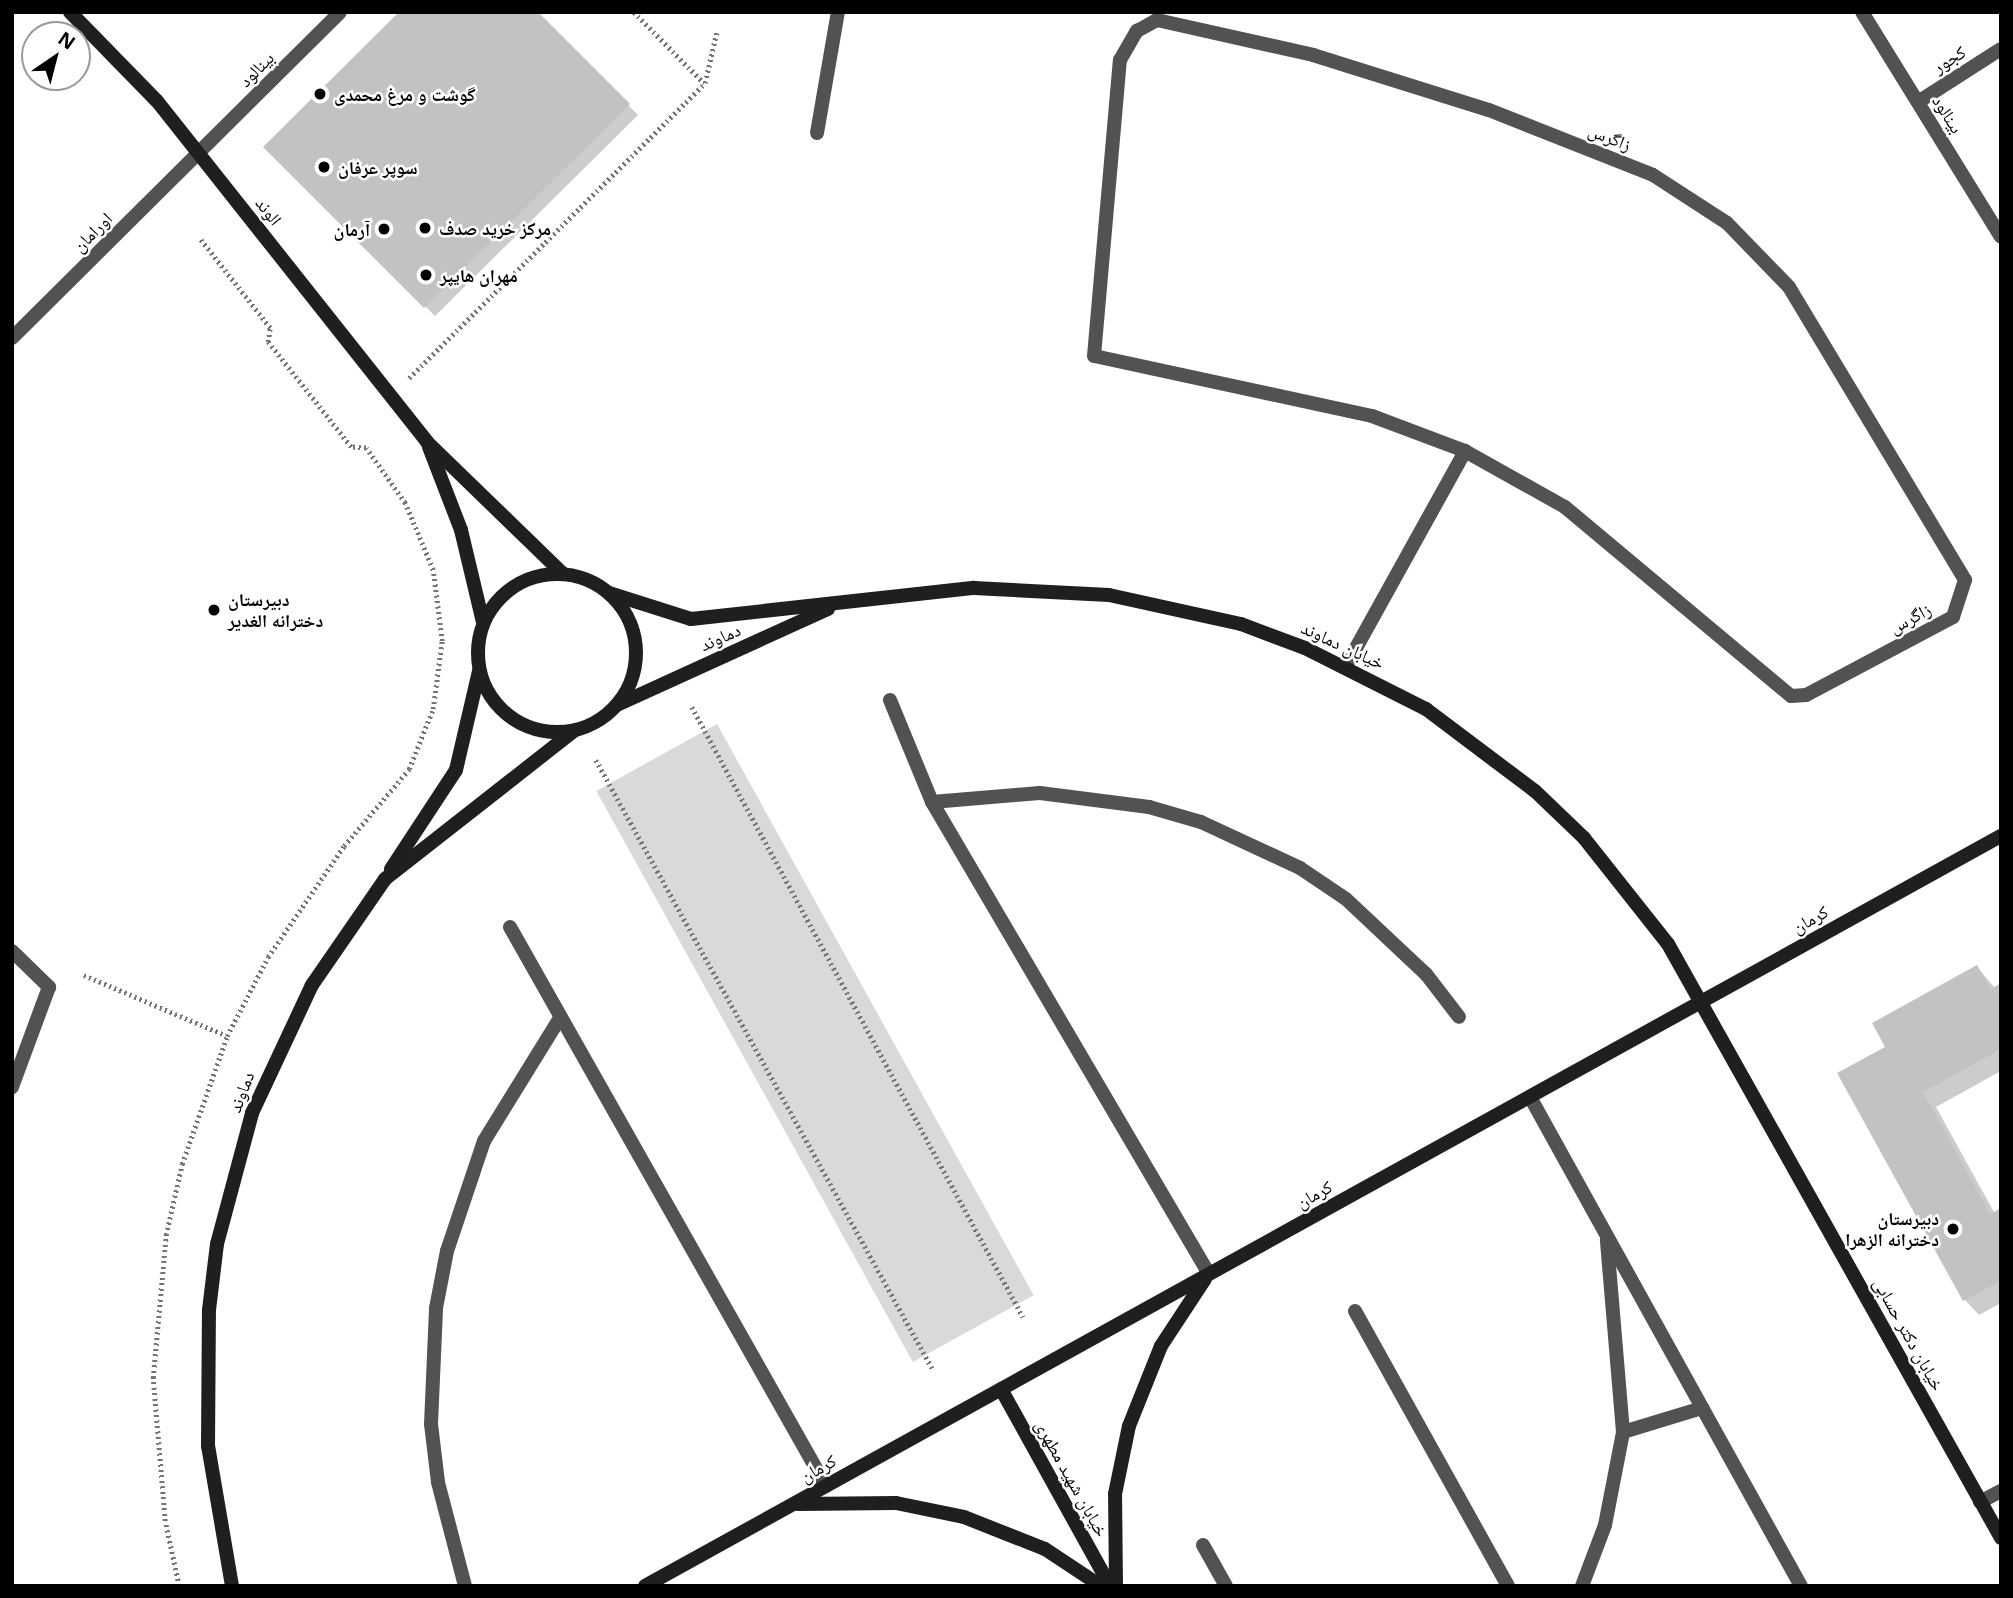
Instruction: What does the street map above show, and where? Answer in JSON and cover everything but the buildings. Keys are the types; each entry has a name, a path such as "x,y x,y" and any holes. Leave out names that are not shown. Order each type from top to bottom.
{"street":[{"name":"الوند","path":"70,12 198,153 427,442"},
{"name":"بینالود","path":"198,153 340,12"},
{"path":"817,133 838,12"},
{"name":"بینالود","path":"1862,12 2001,237"},
{"name":"زاگرس","path":"1157,20 1313,55 1489,110 1653,175 1727,223 1789,287 1965,580 1962,599 1953,617 1806,695 1791,696 1565,507 1465,451 1372,416 1094,356 1120,60 1137,32 1157,20"},
{"name":"کجور","path":"1918,102 2001,49"},
{"name":"اورامان","path":"12,338 198,153"},
{"path":"427,442 563,574 609,593 625,612 636,660 617,705 575,730 526,726 488,694 479,671"},
{"path":"385,878 456,770 479,671 483,622 461,530 427,442"},
{"path":"1346,666 1465,451"},
{"path":"483,622 515,585 563,574"},
{"name":"خیابان دماوند","path":"609,593 691,619 974,588 1109,595 1241,624 1346,666 1426,709 1535,791 1628,889 1703,1000"},
{"name":"دماوند","path":"617,705 839,604"},
{"path":"890,700 932,803 1209,1274 1161,1346 1129,1426 1115,1494 1116,1586"},
{"name":"دماوند","path":"232,1586 208,1446 208,1311 217,1244 252,1113 278,1050 312,985 385,878 575,730"},
{"path":"932,803 999,794 1095,797 1227,832 1346,899 1426,974 1459,1017"},
{"name":"کرمان","path":"645,1586 2001,836"},
{"path":"510,927 826,1486"},
{"path":"12,951 49,987 12,1087"},
{"name":"خیابان دکتر حسابی","path":"1703,1000 2001,1538"},
{"path":"465,1586 438,1482 431,1424 436,1308 447,1251 484,1141 560,1018"},
{"path":"1530,1097 1801,1586"},
{"path":"1581,1586 1605,1525 1623,1432 1607,1235"},
{"path":"1356,1311 1508,1586"},
{"name":"خیابان شهید مطهری","path":"1001,1389 1110,1586"},
{"path":"1623,1432 1702,1408"},
{"path":"1980,1502 2001,1491"},
{"path":"793,1504 873,1502 964,1517 1045,1549 1101,1586"},
{"path":"1203,1545 1226,1586"}],"path":[{"path":"634,12 705,83"},
{"path":"390,396 705,83 718,30"},
{"path":"179,1586 156,1450 157,1306 182,1164 227,1036 301,903 409,769 433,709 442,641 433,570 405,503 366,448 351,447 268,342 270,328 200,239"},
{"path":"692,707 1023,1317"},
{"path":"596,760 932,1368"},
{"path":"84,975 227,1036"}],"shaded area":[{"path":"717,724 1034,1295 913,1362 596,791"}],"place":[{"name":"گوشت و مرغ محمدی","path":"320,94"},
{"name":"سوپر عرفان","path":"324,167"},
{"name":"مرکز خرید صدف","path":"425,228"},
{"name":"آرمان","path":"384,229"},
{"name":"مهران هایپر","path":"426,275"},
{"name":"دبیرستان دخترانه الغدیر","path":"214,610"},
{"name":"دبیرستان دخترانه الزهرا","path":"1953,1229"}]}
